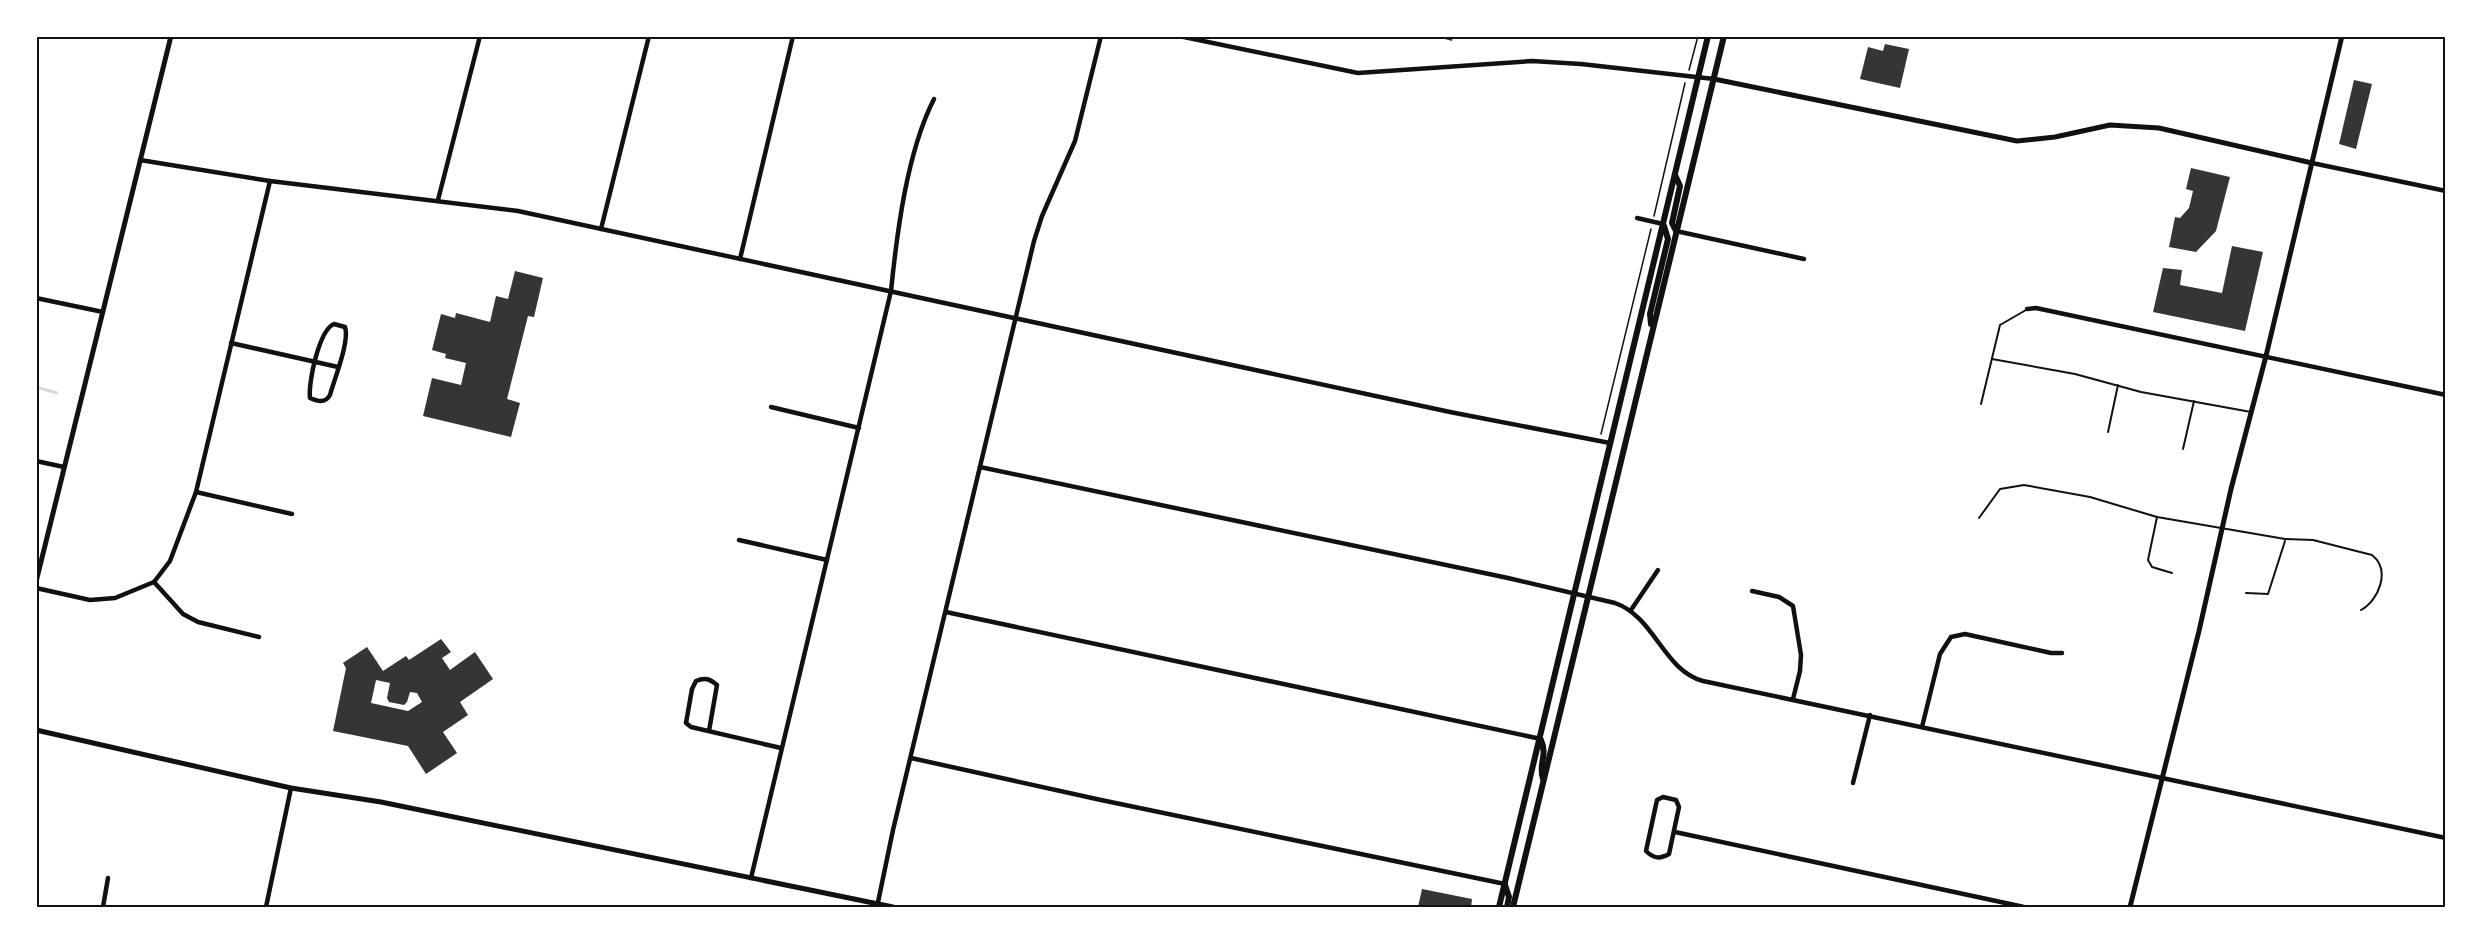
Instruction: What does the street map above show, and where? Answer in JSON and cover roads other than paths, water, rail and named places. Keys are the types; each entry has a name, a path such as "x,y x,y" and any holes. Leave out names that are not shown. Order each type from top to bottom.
{"main road":[{"path":"1499,907 1541,740 1708,36"},
{"path":"1513,907 1724,36"},
{"path":"1675,175 1680,186 1672,223 1676,231"},
{"path":"1652,331 1650,314 1668,239 1663,224"},
{"path":"1541,740 1545,750 1540,772 1543,780"},
{"path":"1505,884 1509,897 1507,907"}],"street":[{"path":"36,582 171,36"},
{"path":"438,200 480,36"},
{"path":"601,229 649,36"},
{"path":"740,259 793,36"},
{"path":"877,905 1015,318 1040,223 1075,141 1101,36"},
{"path":"1179,36 1358,73 1532,61 1713,79 2017,141 2055,137 2110,125 2159,128 2446,191"},
{"path":"2130,907 2231,489 2266,357 2342,36"},
{"path":"751,878 891,291 898,226 923,121 934,99"},
{"path":"140,160 270,181 518,211 1450,412 1610,443"},
{"path":"36,588 99,600 115,598 154,582 175,550 196,492 270,181"},
{"path":"1637,218 1663,224"},
{"path":"1676,231 1804,259"},
{"path":"36,298 103,312"},
{"path":"2027,309 2036,308 2446,395"},
{"path":"339,324 346,332 338,367 330,395 327,399 319,401 310,398 309,388 315,362 327,329 329,326 339,324"},
{"path":"231,343 338,367"},
{"path":"771,407 859,428"},
{"path":"36,461 64,466"},
{"path":"980,467 1616,603 1631,610 1678,666 1689,675 1703,681 2446,838"},
{"path":"196,492 292,514"},
{"path":"739,540 827,560"},
{"path":"1631,610 1658,570"},
{"path":"154,582 183,614 198,622 259,637"},
{"path":"1752,591 1779,597 1793,606 1801,655 1800,671 1793,699"},
{"path":"946,612 1541,740"},
{"path":"1922,727 1940,654 1947,640 1965,634 2051,653 2062,653"},
{"path":"709,731 717,685 710,679 702,678 696,681 692,689 686,723 691,728 781,748"},
{"path":"1853,783 1870,716"},
{"path":"36,730 291,788 381,802 893,907"},
{"path":"911,758 1505,884"},
{"path":"266,907 291,788"},
{"path":"1670,797 1676,800 1679,807 1674,832 1669,854 1663,858 1652,856 1646,851 1657,800 1670,797"},
{"path":"1674,832 2024,907"},
{"path":"103,907 108,878"}],"lane":[{"path":"1981,404 2001,325 2027,309"},
{"path":"1992,359 2075,374 2194,402 2251,412"},
{"path":"2108,432 2118,385"},
{"path":"2183,449 2194,402"},
{"path":"1979,518 2000,489 2024,485 2090,497 2157,517 2285,539 2313,540 2373,555 2377,559 2382,575 2380,587 2369,606 2361,610"},
{"path":"2157,517 2148,560 2152,567 2172,573"},
{"path":"2246,593 2268,594 2285,539"}],"waterway":[{"path":"36,387 57,393"}]}
